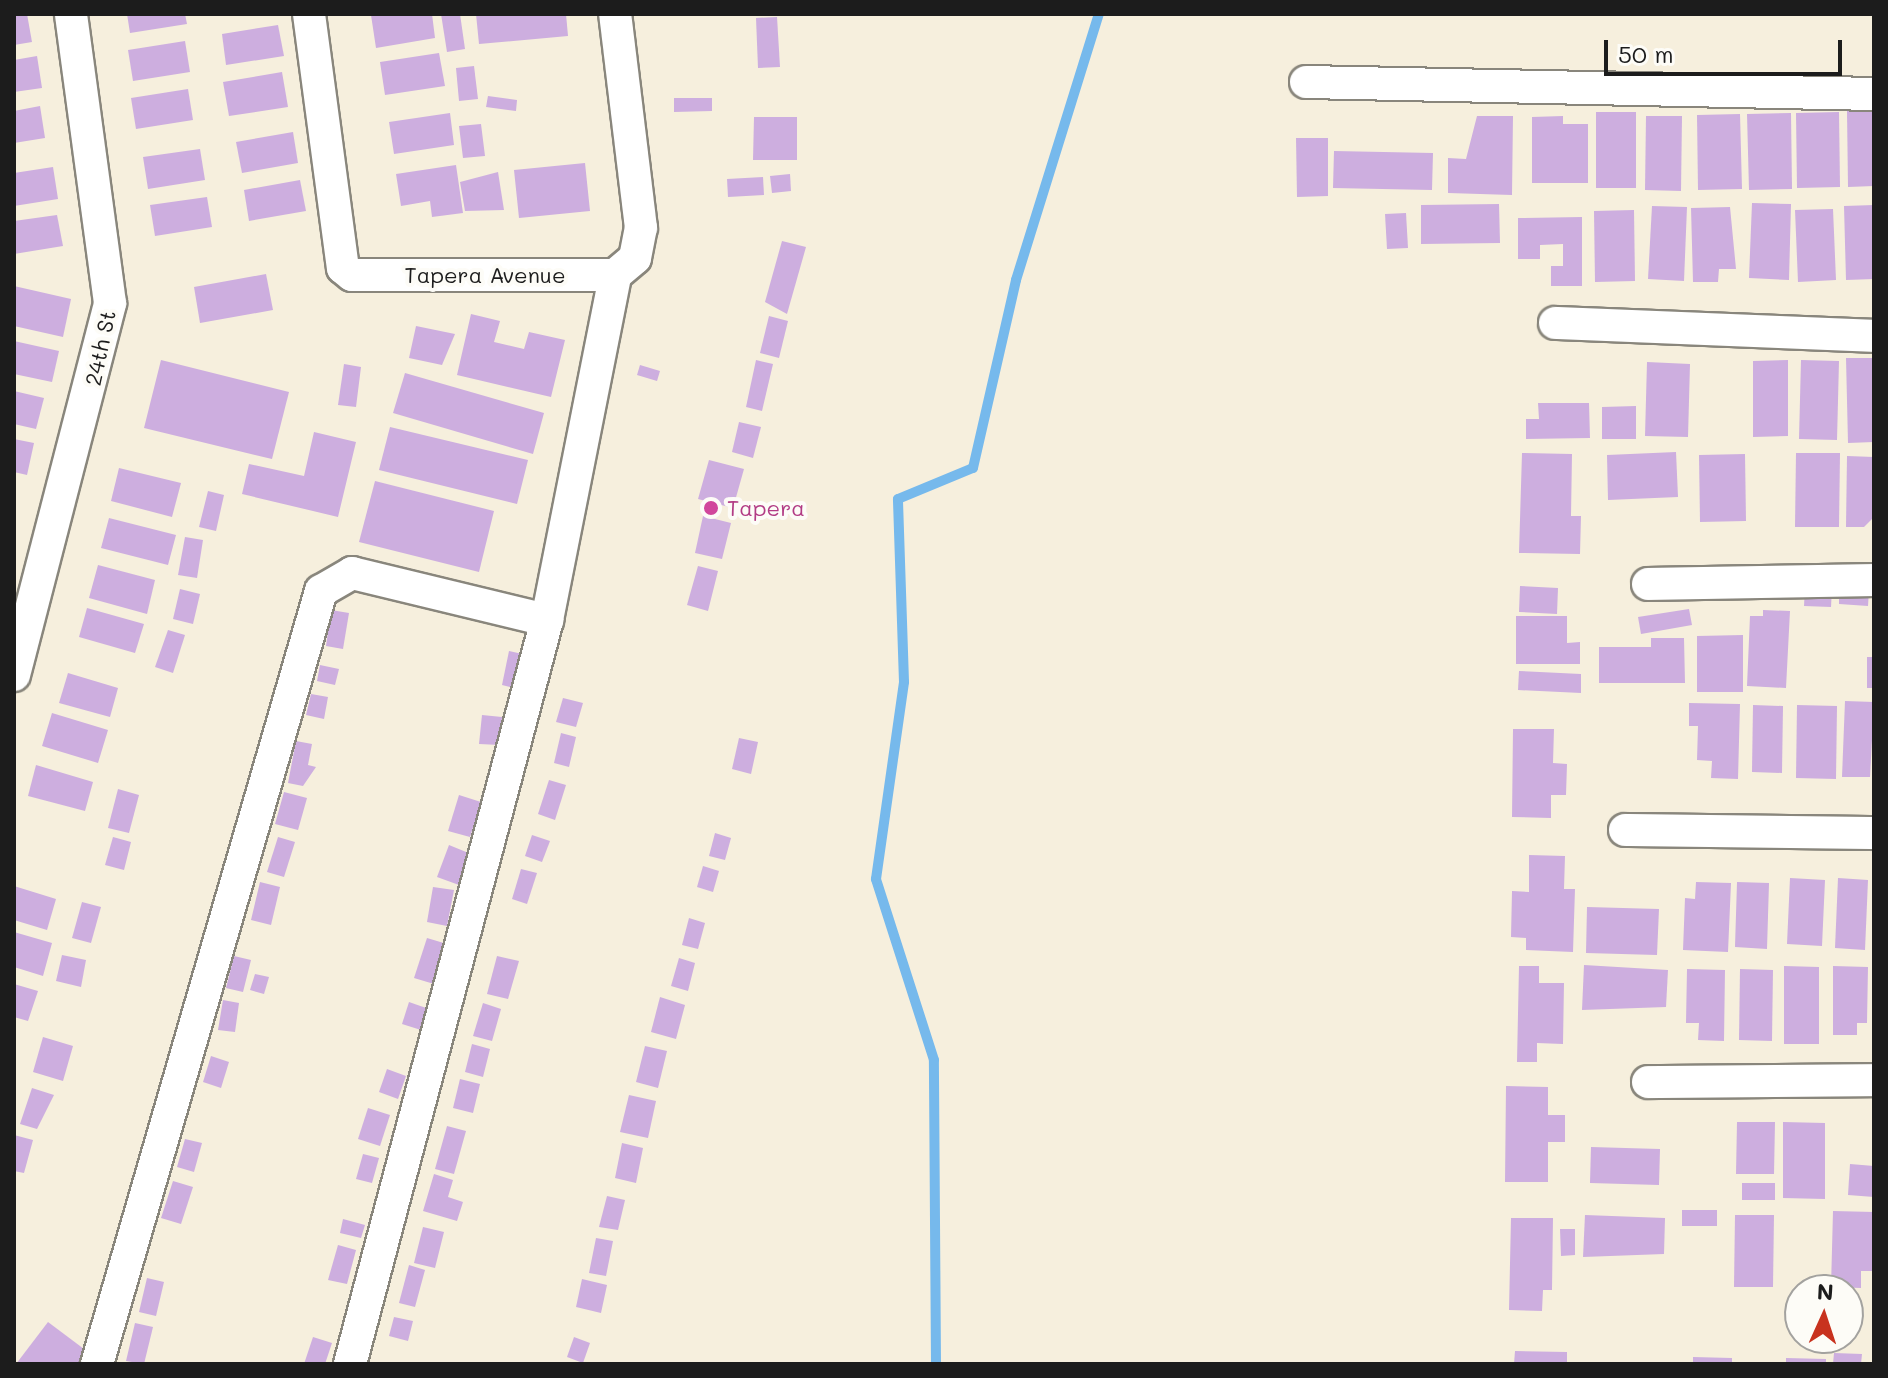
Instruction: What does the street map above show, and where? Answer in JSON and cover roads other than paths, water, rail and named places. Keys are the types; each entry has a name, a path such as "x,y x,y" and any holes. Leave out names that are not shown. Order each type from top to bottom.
{"street":[{"name":"24th St","path":"14,675 110,303 71,14"},
{"name":"Tapera Avenue","path":"309,14 343,268 352,275 615,275"},
{"path":"350,1364 547,620 615,275 635,258 641,228 615,14"},
{"path":"1306,82 1874,94"},
{"path":"1555,323 1874,336"},
{"path":"97,1364 321,591 352,573 547,620"},
{"path":"1648,584 1874,580"},
{"path":"1625,830 1874,833"},
{"path":"1648,1082 1874,1080"}],"waterway":[{"path":"936,1364 934,1060 876,879 904,682 898,499 973,468 1016,280 1099,14"}],"place":[{"name":"Tapera","path":"711,508"}]}
